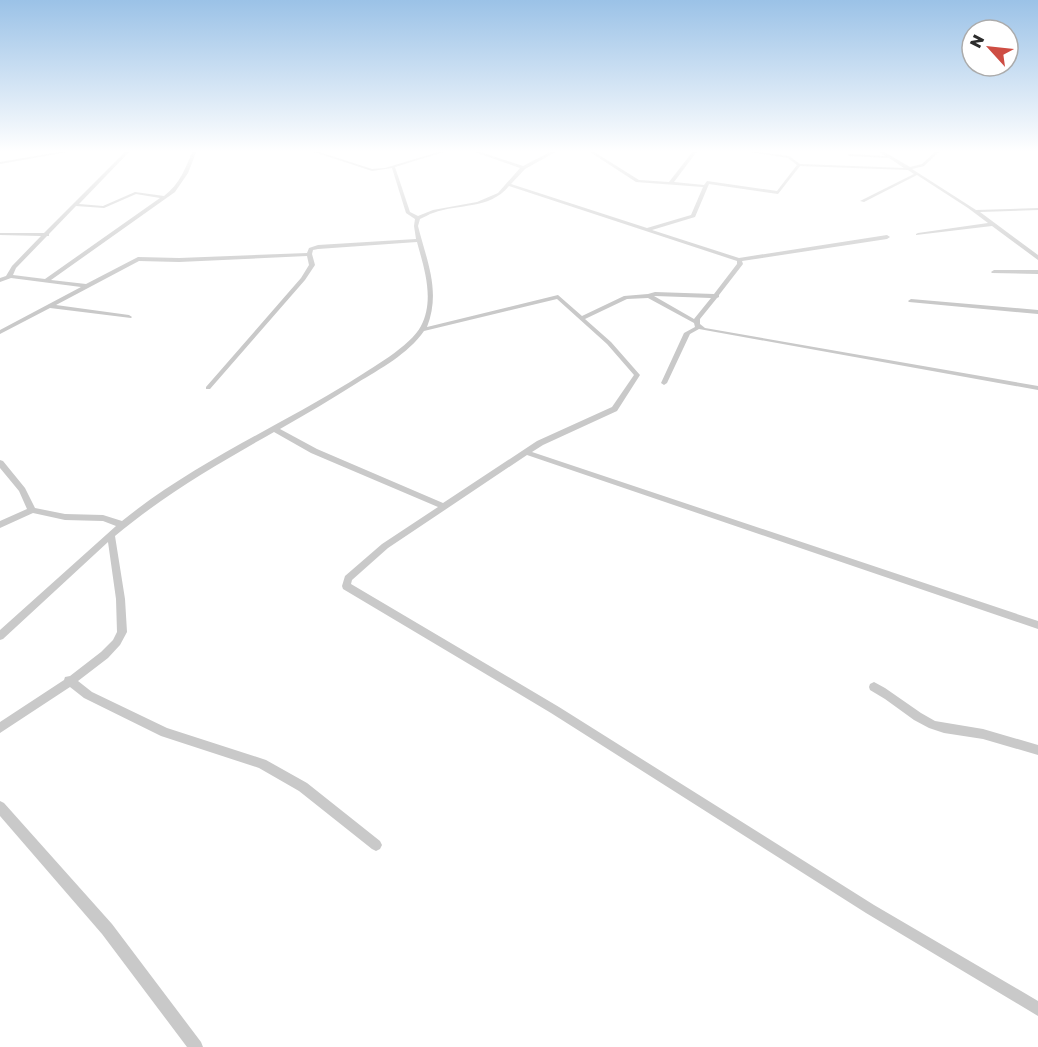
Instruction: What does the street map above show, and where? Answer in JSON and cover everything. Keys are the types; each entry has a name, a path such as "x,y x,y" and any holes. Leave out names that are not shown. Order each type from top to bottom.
{"street":[{"path":"9,276 14,267 81,199"},
{"path":"75,205 104,207 122,199"},
{"path":"47,280 162,199"},
{"path":"403,199 408,213 418,218 433,212 489,199"},
{"path":"553,199 739,260 887,237"},
{"path":"648,229 693,216 700,199"},
{"path":"862,201 866,199"},
{"path":"956,199 1038,258"},
{"path":"976,211 1038,209"},
{"path":"0,636 123,525 169,491 319,405 397,353 422,330 429,311 431,291 419,240 416,223 418,218"},
{"path":"918,234 992,224"},
{"path":"0,234 47,235"},
{"path":"208,388 303,279 312,265 309,254 311,249 419,240"},
{"path":"0,332 138,259 179,260 309,254"},
{"path":"664,382 687,333 697,325 739,266 739,260"},
{"path":"994,272 1038,272"},
{"path":"0,280 9,276 85,286"},
{"path":"582,318 626,297 655,294 717,296"},
{"path":"649,296 697,325 715,332 1038,388"},
{"path":"422,330 558,297 635,371 636,376 615,409 525,452 375,554 348,578 346,586 563,715 870,909 1038,1009"},
{"path":"911,301 1038,312"},
{"path":"50,306 129,317"},
{"path":"274,429 314,451 445,507"},
{"path":"525,452 1038,625"},
{"path":"0,463 22,490 32,510"},
{"path":"0,525 32,510 65,517 103,519 123,525"},
{"path":"0,728 108,653 122,634 111,536"},
{"path":"69,680 88,695 165,732 262,764 303,788 376,844"},
{"path":"874,687 894,698 916,716 934,725 984,734 1038,750"},
{"path":"0,807 107,929 196,1047"}]}
